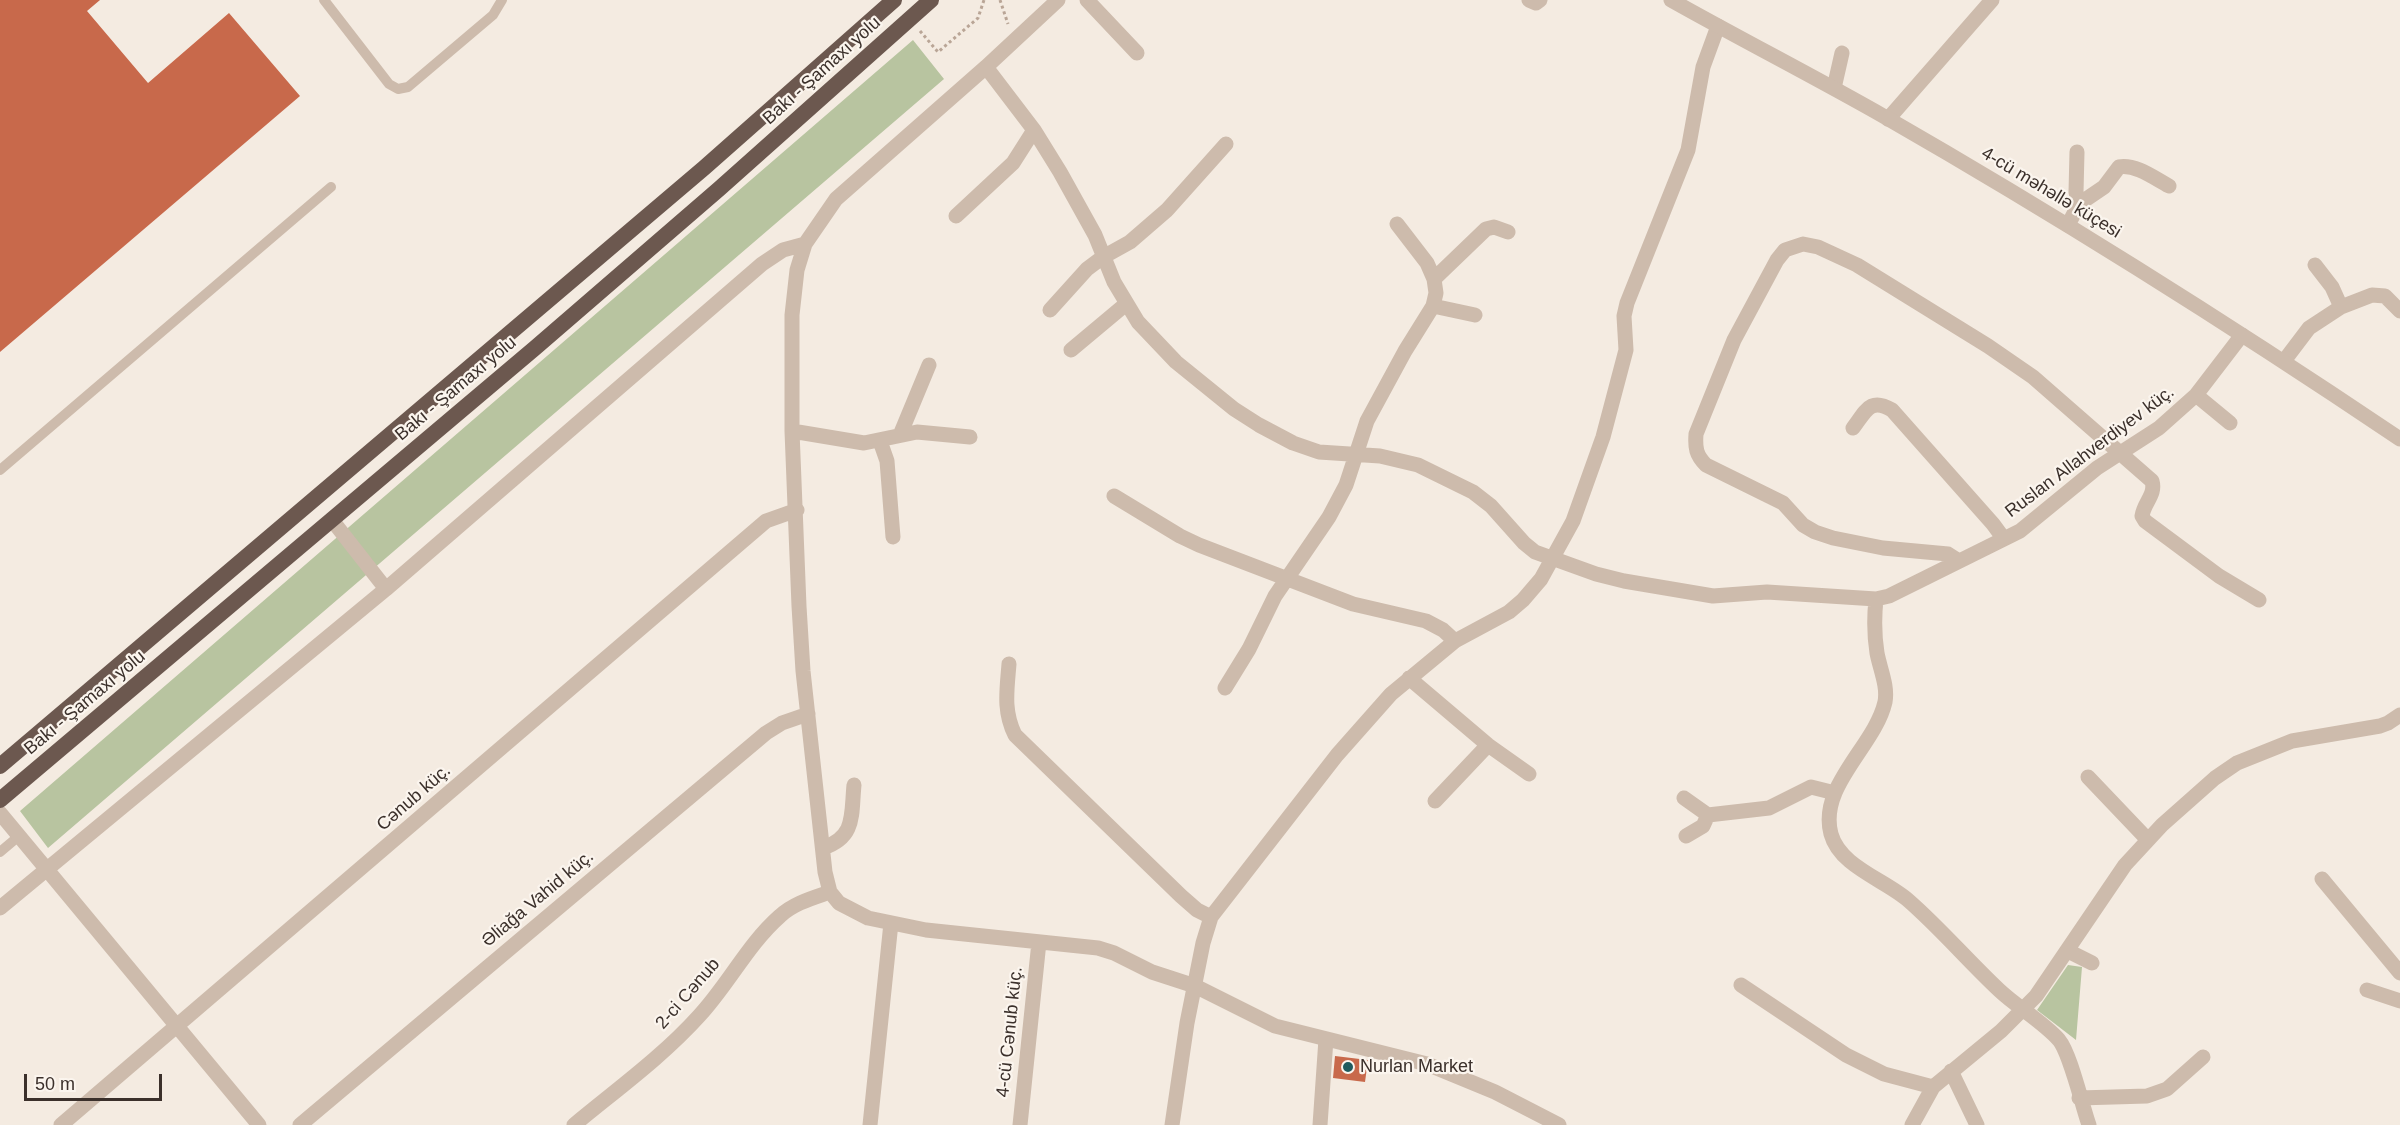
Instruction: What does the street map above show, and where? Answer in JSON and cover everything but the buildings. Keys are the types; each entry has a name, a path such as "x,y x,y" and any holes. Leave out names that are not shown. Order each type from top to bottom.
{"highway":[{"name":"Bakı - Şamaxı yolu","path":"0,766 704,168 894,0"},
{"name":"Bakı - Şamaxı yolu","path":"0,800 701,204 931,0"}],"street":[{"path":"1058,0 986,67 836,199 804,244 797,270 793,306 792,431 797,510 799,606 808,714 830,892 838,903 853,912 891,923 926,930 1098,948 1114,953 1152,972 1196,986 1275,1026 1427,1064 1495,1092 1559,1125"},
{"path":"1087,0 1137,53"},
{"path":"1529,0 1536,3 1540,0"},
{"name":"4-cü məhəllə küçesi","path":"1671,0 1689,4 1718,26 1834,88 2068,225 2284,361 2400,439"},
{"path":"1888,119 1992,0"},
{"path":"1172,1125 1186,1023 1196,986 1203,943 1211,917 1337,755 1391,694 1455,641 1516,606 1541,579 1564,540 1582,500 1603,437 1626,350 1624,316 1627,303 1688,150 1703,67 1718,26"},
{"path":"1834,88 1842,53"},
{"name":"Ruslan Allahverdiyev küç.","path":"986,67 1034,130 1095,235 1114,282 1138,322 1176,362 1234,409 1259,425 1307,449 1397,459 1443,475 1482,499 1511,526 1524,543 1536,552 1552,560 1624,581 1713,596 1767,592 1876,599 1910,588 2035,521 2097,468 2159,428 2196,395 2242,335"},
{"path":"956,216 1013,163 1034,130"},
{"path":"1050,310 1072,283 1103,256 1130,242 1167,210 1226,144"},
{"path":"2077,152 2076,192 2079,204"},
{"path":"2068,225 2079,204 2104,187 2119,167 2126,166 2141,171 2169,186"},
{"path":"1225,688 1249,650 1285,578 1329,516 1346,485 1367,421 1433,306 1436,293 1434,279 1427,263 1397,224"},
{"path":"1434,279 1486,229 1494,227 1508,232"},
{"path":"0,908 386,589 762,264 783,250 804,244"},
{"path":"1959,561 1948,554 1883,548 1815,532 1803,525 1783,503 1706,465 1698,457 1695,448 1696,434 1734,340 1777,260 1785,250 1803,244 1818,247 1857,265 1988,346 2033,378 2152,481 2153,494 2143,509 2142,516 2145,521 2219,576 2259,600"},
{"path":"2315,265 2332,287 2341,307"},
{"path":"2284,361 2308,328 2341,307 2372,295 2385,296 2400,310"},
{"path":"1071,350 1126,304"},
{"path":"1433,306 1475,315"},
{"path":"900,435 929,365"},
{"path":"2196,395 2230,423"},
{"path":"1853,428 1869,407 1875,404 1892,410 2004,539"},
{"path":"792,431 864,443 917,432 970,437"},
{"path":"880,441 887,461 893,537"},
{"path":"1114,496 1180,536 1353,604 1426,621 1443,630 1455,641"},
{"name":"Cənub küç.","path":"61,1125 177,1028 766,521 797,510"},
{"path":"332,520 386,589"},
{"path":"1876,599 1874,627 1885,686 1885,702 1877,722 1835,793 1830,818 1831,833 1836,846 1853,863 1908,899 2022,1010 2052,1033 2063,1046 2089,1125"},
{"path":"1009,664 1005,706 1008,721 1015,735 1181,896 1197,910 1211,917"},
{"path":"1409,678 1488,745 1529,774"},
{"name":"Əliağa Vahid küç.","path":"300,1125 766,733 782,723 808,714"},
{"path":"1912,1125 1933,1087 2001,1031 2036,996 2119,874 2148,840 2215,778 2237,764 2292,741 2380,726 2399,717"},
{"path":"1436,801 1488,745"},
{"path":"2088,777 2148,840"},
{"path":"824,848 836,844 844,837 849,826 854,785"},
{"path":"1684,798 1708,814 1769,808 1811,787 1835,793"},
{"path":"0,813 259,1125"},
{"path":"1686,836 1703,826 1708,814"},
{"path":"2322,879 2400,973"},
{"name":"2-ci Cənub","path":"574,1125 670,1045 701,1015 763,933 781,915 798,904 830,892"},
{"path":"870,1125 891,923"},
{"name":"4-cü Cənub küç.","path":"1020,1125 1038,942"},
{"path":"2068,951 2092,963"},
{"path":"1742,985 1846,1055 1884,1074 1933,1087"},
{"path":"2367,990 2400,1001"},
{"path":"1320,1125 1326,1039"},
{"path":"2079,1098 2147,1096 2167,1089 2203,1057"},
{"path":"1951,1071 1977,1125"}],"lane":[{"path":"324,0 389,84 398,89 408,87 493,15 502,0"},
{"path":"0,470 332,188"},
{"path":"0,852 19,836"}],"path":[{"path":"938,52 978,18 984,0"},
{"path":"1000,0 1013,42"}],"green space":[{"path":"913,40 944,79 48,848 20,811"},
{"path":"2068,965 2082,967 2076,1040 2037,1010"}],"place":[{"name":"Nurlan Market","path":"1348,1067"}]}
